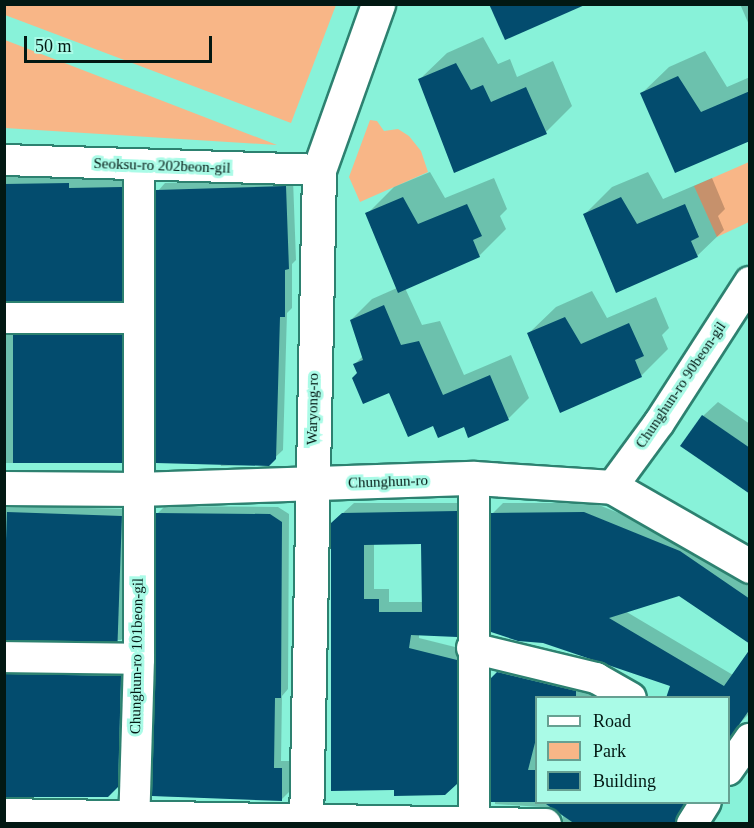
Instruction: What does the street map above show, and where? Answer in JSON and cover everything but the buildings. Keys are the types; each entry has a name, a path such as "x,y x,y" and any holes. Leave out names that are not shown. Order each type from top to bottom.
{"street":[{"name":"Waryong-ro","path":"306,822 319,170 378,4"},
{"name":"Seoksu-ro 202beon-gil","path":"4,160 139,167 319,170"},
{"name":"Chunghun-ro 101beon-gil","path":"134,820 139,659 139,167"},
{"name":"Chunghun-ro 90beon-gil","path":"612,487 659,423 750,282"},
{"path":"4,318 139,318"},
{"path":"474,478 472,648 474,823"},
{"name":"Chunghun-ro","path":"4,488 138,489 474,478 612,487 750,566"},
{"path":"472,648 596,678 628,696"},
{"path":"4,657 139,659"},
{"path":"692,824 705,804"},
{"path":"4,814 134,820 546,824"}],"green space":[{"path":"4,5 336,5 291,123 5,15"},
{"path":"5,40 277,145 5,128"},
{"path":"370,120 377,121 384,131 398,129 409,136 421,151 428,172 360,202 349,177"},
{"path":"749,162 749,222 717,237 694,186"}]}
